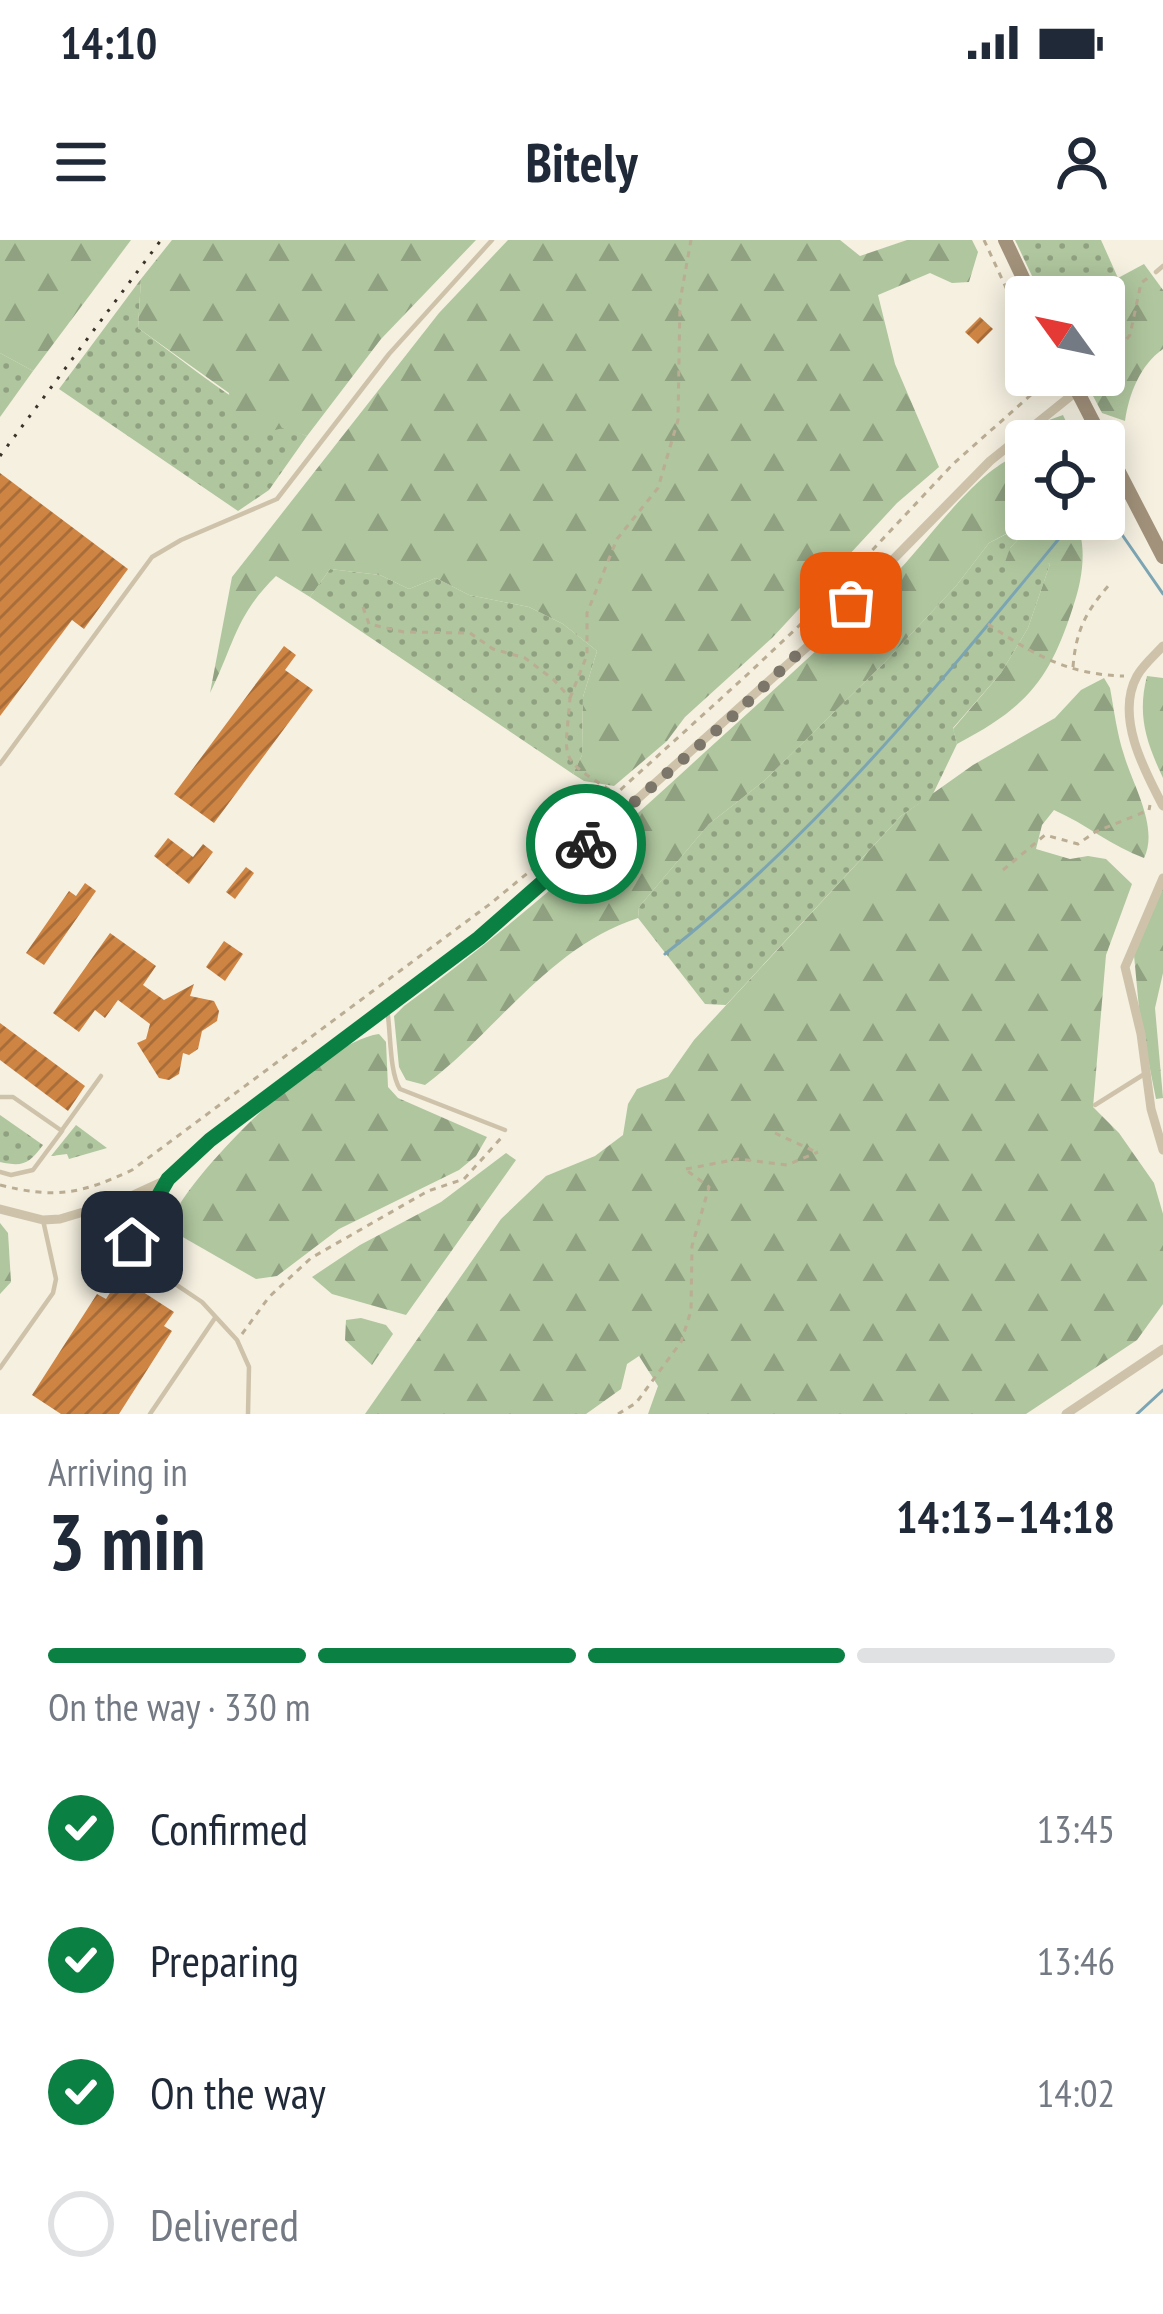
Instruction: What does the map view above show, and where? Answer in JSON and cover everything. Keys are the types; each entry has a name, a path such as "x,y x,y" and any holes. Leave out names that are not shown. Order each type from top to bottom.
{"street":[{"path":"1005,240 1022,276"},
{"path":"0,1209 43,1220 99,1209 168,1179 235,1120 508,915 734,715 893,562 966,483 1070,396"},
{"path":"1125,484 1163,556"},
{"path":"1163,646 1138,675 1130,717 1138,755 1163,806"},
{"path":"1163,878 1125,967 1163,1150"},
{"path":"1066,1414 1163,1349"}],"lane":[{"path":"0,764 152,557 278,499 388,354 492,240"},
{"path":"1156,272 1163,266"},
{"path":"387,1009 393,1078 400,1089 505,1130"},
{"path":"1095,1105 1146,1073"},
{"path":"0,1172 33,1170 101,1076"},
{"path":"0,1097 13,1097 62,1130"},
{"path":"168,1179 132,1242 132,1255 202,1302 237,1340 249,1367 248,1414"},
{"path":"0,1368 53,1293 54,1261 43,1220"},
{"path":"150,1414 214,1318"}],"path":[{"path":"614,793 572,765 566,754 570,698 587,656 587,613 617,539 658,488 678,420 680,301 691,240"},
{"path":"984,240 1005,286"},
{"path":"1125,341 1142,284 1156,272"},
{"path":"0,1185 44,1194 76,1193 132,1170 490,904 749,673 953,464 1027,396"},
{"path":"1057,396 1060,404"},
{"path":"1072,669 1075,636 1086,611 1110,584"},
{"path":"363,607 369,624 404,632 470,633 493,650 525,658 570,698"},
{"path":"988,624 1035,656 1072,669 1138,675"},
{"path":"1003,870 1045,835 1078,844 1094,832 1149,810 1152,786"},
{"path":"237,1340 269,1298 311,1258 428,1191 464,1179 498,1145 505,1130"},
{"path":"618,1414 636,1403 681,1342 691,1311 692,1246 709,1187 685,1169 738,1159 787,1165 818,1152 775,1133"}],"green space":[{"path":"0,240 131,240 33,371 0,353"},
{"path":"172,240 476,240 381,339 307,436 283,428 255,435 231,413 229,393 138,328 141,279"},
{"path":"508,240 840,240 860,256 907,240 972,240 978,252 969,282 952,283 930,273 878,295 895,364 939,467 897,503 773,637 614,786 584,781 573,774 582,755 583,697 597,651 563,624 529,607 469,595 436,578 409,589 380,575 330,569 310,597 276,576 243,618 210,693 232,577 439,313"},
{"path":"1015,240 1101,240 1117,276 1032,276"},
{"path":"1144,264 1163,290 1163,349 1137,381 1125,421 1102,413 1093,396 1125,396 1122,276"},
{"path":"141,279 138,328 240,402 307,436 269,490 238,511 59,389"},
{"path":"0,353 33,371 0,417"},
{"path":"1005,462 1005,534 989,543 883,664 764,781 709,824 639,907 638,918 606,931 550,969 425,1085 406,1080 399,1067 394,1016 521,915 779,685 899,570"},
{"path":"1005,535 1005,540 1017,540 1010,548 1050,564 1028,628 1001,673 953,728 957,744 933,794 901,816 726,1005 705,1004 638,918 639,907 709,824 764,781 883,664 989,543"},
{"path":"1017,540 1081,540 1076,598 1055,654 1032,689 1001,717 957,744 953,729 1001,673 1028,628 1050,564 1040,562 1025,580 1004,565"},
{"path":"330,569 380,575 409,589 436,578 469,595 529,607 563,624 597,651 583,697 582,755 573,774 310,597"},
{"path":"1147,676 1163,678 1163,778 1145,728"},
{"path":"1104,678 1147,820 1144,858 1054,810 1042,825 1036,849 1070,859 1106,859 1132,884 1106,955 1093,1107 1119,1133 1154,1183 1163,1214 1163,1304 1137,1340 1026,1414 648,1414 658,1386 639,1356 627,1364 621,1389 586,1414 365,1414 501,1219 546,1176 595,1156 623,1135 628,1104 637,1089 668,1077 694,1040 901,816 973,765 1055,718 1081,690"},
{"path":"1163,886 1163,973 1155,1008 1163,1098 1156,1099 1140,1019 1134,955"},
{"path":"379,1034 386,1042 388,1087 398,1098 487,1137 476,1156 459,1170 339,1229 277,1276 256,1279 167,1228 201,1176 259,1113 325,1060 354,1042"},
{"path":"0,1115 43,1145 29,1160 0,1162"},
{"path":"76,1125 107,1148 69,1159 67,1154 51,1156"},
{"path":"506,1153 516,1160 406,1315 332,1294 312,1277 441,1202"},
{"path":"0,1223 8,1233 11,1282 0,1294"},
{"path":"361,1318 386,1325 393,1334 372,1365 345,1340 346,1320"}],"building":[{"path":"980,317 993,329 978,344 965,332"},
{"path":"0,473 128,569 84,629 72,620 0,716"},
{"path":"284,646 296,655 285,670 313,690 214,823 174,794"},
{"path":"168,838 193,857 203,844 213,852 189,884 154,856"},
{"path":"246,867 254,873 235,899 226,892"},
{"path":"85,883 96,891 44,965 26,953 69,891 76,896"},
{"path":"110,933 156,966 143,985 164,1000 194,984 190,996 214,1001 219,1011 217,1021 202,1031 198,1049 183,1053 179,1074 169,1080 159,1078 137,1043 146,1039 150,1024 118,1000 105,1018 95,1010 79,1032 53,1013"},
{"path":"224,941 243,954 225,981 206,967"},
{"path":"0,1023 85,1086 68,1111 0,1060"},
{"path":"120,1277 174,1312 164,1326 172,1331 119,1414 61,1414 32,1395 97,1294 106,1299"}],"waterway":[{"path":"665,954 777,857 880,750 1071,524 1116,526 1163,594"},
{"path":"1137,1414 1163,1390"}],"railway":[{"path":"0,456 161,240"}],"way so far":[{"path":"586,844 734,715 851,603"}],"route":[{"path":"132,1242 168,1179 210,1140 479,938 586,844"}]}
